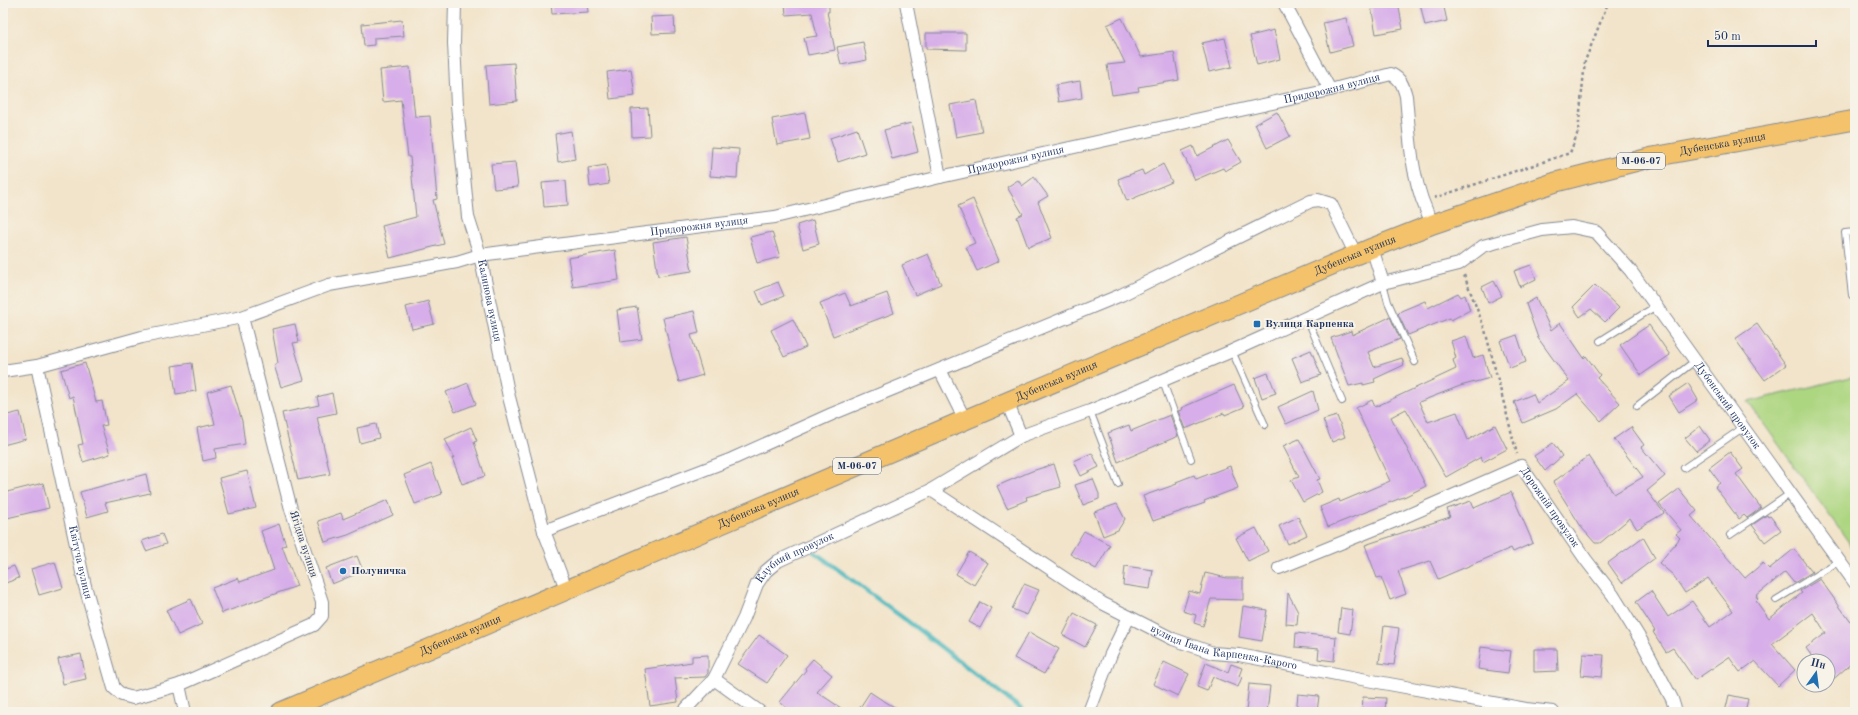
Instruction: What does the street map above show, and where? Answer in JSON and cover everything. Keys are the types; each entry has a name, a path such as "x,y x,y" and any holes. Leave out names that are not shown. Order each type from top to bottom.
{"main road":[{"name":"Дубенська вулиця","path":"282,712 1007,402 1364,251 1433,224 1556,182 1653,158 1855,120"}],"street":[{"name":"Калинова вулиця","path":"455,3 454,44 458,112 468,217 480,255 509,397 544,531 567,591"},
{"path":"906,3 940,177"},
{"path":"1284,3 1330,90"},
{"name":"Придорожня вулиця","path":"3,371 37,366 142,337 242,317 329,285 457,262 480,255 775,217 940,177 1162,129 1330,90 1391,74 1400,78 1406,96 1413,168 1422,202 1433,224"},
{"path":"544,531 732,459 832,414 1120,295 1318,200 1331,204 1364,251 1383,283"},
{"name":"Дубенський провулок","path":"1460,264 1484,246 1542,230 1572,227 1596,232 1630,270 1855,583"},
{"name":"Клубний провулок","path":"683,712 714,679 744,618 757,584 766,571 778,561 931,490 1021,436 1090,411 1162,379 1232,351 1383,283 1460,264"},
{"name":"Ягідна вулиця","path":"179,685 314,626 322,616 322,602 291,509 242,317"},
{"name":"Квітуча вулиця","path":"37,366 85,586 114,688 122,696 133,698 179,685"},
{"path":"940,370 965,420"},
{"path":"1007,402 1021,436"},
{"name":"Дорожній провулок","path":"1279,568 1395,521 1521,466 1586,560 1613,595 1642,642 1672,699 1676,712"},
{"name":"вулиця Івана Карпенка-Карого","path":"931,490 1102,603 1174,639 1213,653 1239,655 1526,709 1553,712"},
{"path":"1089,712 1111,654 1128,617"},
{"path":"714,679 760,712"},
{"path":"179,685 185,712"}],"lane":[{"path":"1855,232 1845,233 1852,295 1855,295"},
{"path":"1383,283 1388,302 1415,362"},
{"path":"1600,341 1656,306"},
{"path":"1307,318 1342,401"},
{"path":"1232,351 1265,425"},
{"path":"1638,406 1696,360"},
{"path":"1162,379 1191,458"},
{"path":"1090,411 1118,484"},
{"path":"1684,468 1744,427"},
{"path":"1730,535 1791,493"},
{"path":"1776,600 1839,561"}],"path":[{"path":"1422,202 1570,153 1578,132 1585,60 1608,3"},
{"path":"1460,264 1485,330 1521,466"}],"green space":[{"path":"1855,376 1855,551 1748,402"}],"building":[{"path":"551,3 587,3 588,12 552,14"},
{"path":"785,3 829,3 829,12 827,12 835,50 808,55 804,38 817,36 812,13 786,15"},
{"path":"1398,3 1403,29 1376,34 1371,6"},
{"path":"1420,3 1443,3 1447,21 1425,26"},
{"path":"674,16 675,33 652,34 651,17"},
{"path":"1122,18 1141,57 1174,52 1179,80 1138,87 1139,91 1112,95 1107,65 1125,63 1107,25"},
{"path":"1346,18 1353,46 1330,52 1323,23"},
{"path":"402,20 404,36 374,38 374,45 364,46 362,24"},
{"path":"1274,30 1280,59 1257,65 1250,36"},
{"path":"926,33 966,33 966,50 926,49"},
{"path":"1225,38 1232,67 1209,72 1202,43"},
{"path":"863,42 867,60 841,65 837,47"},
{"path":"514,63 517,101 489,104 486,65"},
{"path":"410,67 415,117 430,116 437,199 433,200 444,244 390,258 382,226 416,217 410,157 408,157 401,100 383,102 380,70"},
{"path":"631,69 635,96 610,99 607,72"},
{"path":"1080,81 1082,98 1059,102 1056,85"},
{"path":"976,100 982,132 956,137 950,105"},
{"path":"648,108 650,136 632,137 631,109"},
{"path":"1277,112 1290,136 1267,148 1255,124"},
{"path":"805,113 810,139 777,145 772,119"},
{"path":"911,123 918,152 892,159 884,130"},
{"path":"857,129 865,153 838,162 830,138"},
{"path":"571,131 575,159 558,162 555,134"},
{"path":"1228,140 1241,162 1225,171 1223,168 1195,180 1182,151 1193,146 1197,156"},
{"path":"712,147 739,149 737,178 710,176"},
{"path":"515,162 518,187 494,189 491,164"},
{"path":"1163,164 1172,182 1127,201 1118,179 1142,170 1144,175"},
{"path":"606,165 609,184 590,187 588,168"},
{"path":"1034,177 1048,196 1038,202 1052,238 1028,247 1017,217 1023,214 1007,187 1018,180 1022,186"},
{"path":"566,181 568,205 544,207 542,183"},
{"path":"973,199 999,261 977,271 966,247 975,243 958,206"},
{"path":"813,220 819,244 803,249 797,225"},
{"path":"772,232 780,257 757,263 750,237"},
{"path":"686,237 692,271 658,276 653,242"},
{"path":"615,250 619,280 573,287 568,258"},
{"path":"928,254 941,284 915,295 902,265"},
{"path":"1531,265 1536,279 1520,287 1514,271"},
{"path":"1494,281 1502,296 1488,303 1482,287"},
{"path":"778,282 784,296 762,305 756,291"},
{"path":"1595,285 1619,308 1605,322 1591,309 1580,317 1573,307"},
{"path":"845,293 851,306 887,293 894,313 833,336 820,303"},
{"path":"1458,293 1461,297 1465,295 1470,310 1451,320 1450,318 1408,335 1398,314 1401,311 1425,301 1428,308"},
{"path":"1536,298 1551,330 1560,323 1584,358 1586,356 1600,375 1597,378 1620,403 1601,421 1577,394 1556,409 1523,423 1514,402 1533,394 1537,403 1569,381 1538,338 1526,304"},
{"path":"428,301 434,324 412,329 406,307"},
{"path":"637,307 642,339 621,342 617,310"},
{"path":"694,311 699,333 691,335 703,375 679,382 663,318"},
{"path":"1390,317 1400,339 1368,352 1374,367 1402,358 1404,365 1374,379 1375,382 1349,386 1331,338 1351,331 1352,335"},
{"path":"793,319 806,347 784,357 771,330"},
{"path":"295,324 299,342 293,343 304,380 281,387 274,365 278,363 272,329"},
{"path":"1757,324 1786,365 1765,380 1735,339"},
{"path":"1649,325 1670,355 1641,375 1620,345"},
{"path":"1517,335 1526,362 1510,368 1500,341"},
{"path":"1466,336 1473,358 1483,355 1490,378 1460,386 1419,402 1428,422 1457,412 1468,440 1495,425 1507,449 1483,462 1481,457 1446,477 1406,409 1391,417 1426,486 1406,496 1328,527 1320,507 1339,499 1340,502 1390,481 1356,408 1372,400 1375,407 1456,369 1453,360 1456,358 1451,341"},
{"path":"1311,350 1321,375 1302,382 1292,358"},
{"path":"85,363 96,402 102,401 107,425 101,426 110,454 83,462 78,445 83,444 73,396 69,398 61,370"},
{"path":"192,363 196,391 176,394 172,366"},
{"path":"1268,373 1276,393 1262,398 1255,378"},
{"path":"468,383 476,404 455,412 446,392"},
{"path":"1688,383 1698,400 1679,412 1669,396"},
{"path":"231,385 242,421 245,444 215,449 216,458 203,461 197,428 215,424 207,392"},
{"path":"1234,385 1244,407 1225,415 1224,413 1185,429 1178,411 1182,410 1181,408"},
{"path":"1313,391 1318,410 1286,424 1278,407"},
{"path":"332,393 336,413 317,417 330,474 298,480 282,413 319,405 317,397"},
{"path":"20,412 26,439 3,445 3,416"},
{"path":"1170,415 1178,436 1118,462 1108,433 1129,425 1131,431"},
{"path":"1337,416 1345,437 1332,442 1323,420"},
{"path":"376,424 379,438 360,443 357,428"},
{"path":"1700,426 1710,440 1696,451 1685,438"},
{"path":"471,427 477,441 474,442 485,476 462,484 452,458 454,458 445,439"},
{"path":"1631,427 1644,445 1641,447 1665,476 1647,491 1664,513 1637,529 1630,518 1600,543 1595,543 1582,528 1553,482 1589,456 1614,494 1643,477 1614,439"},
{"path":"1299,439 1320,479 1317,480 1322,492 1303,502 1291,480 1299,477 1283,446"},
{"path":"1553,443 1562,456 1545,471 1534,456"},
{"path":"1730,452 1743,469 1736,474 1761,508 1747,518 1744,515 1739,519 1715,487 1720,483 1709,468"},
{"path":"1092,453 1099,467 1081,476 1074,461"},
{"path":"431,464 442,494 415,504 404,475"},
{"path":"1054,464 1061,487 1026,497 1027,500 1007,508 997,486 1032,471"},
{"path":"1230,466 1238,488 1204,501 1205,503 1153,521 1143,496 1177,484 1176,482 1194,475 1196,479"},
{"path":"247,471 256,508 229,514 219,478"},
{"path":"146,474 150,493 105,503 108,511 87,517 80,492"},
{"path":"1093,479 1099,494 1099,499 1083,505 1075,485"},
{"path":"43,483 49,508 3,519 3,493"},
{"path":"1679,489 1697,511 1691,516 1745,578 1763,563 1769,569 1794,549 1812,572 1794,583 1785,572 1756,596 1758,599 1756,601 1769,619 1802,593 1800,591 1820,579 1855,628 1855,660 1836,677 1836,653 1809,653 1806,648 1826,633 1813,613 1772,644 1795,670 1778,686 1755,661 1740,672 1729,657 1695,680 1673,648 1666,652 1653,632 1655,631 1636,602 1651,591 1668,617 1692,601 1710,627 1733,611 1708,578 1685,593 1673,575 1659,563 1680,538 1676,534 1681,530 1659,504"},
{"path":"1511,492 1533,543 1513,552 1511,548 1438,579 1430,561 1398,571 1406,594 1390,600 1381,577 1377,578 1365,545 1450,517 1447,509 1471,501 1474,508"},
{"path":"388,500 393,515 348,535 325,542 318,521 341,513 343,519"},
{"path":"1117,504 1125,519 1118,530 1103,536 1094,512"},
{"path":"1767,515 1768,517 1770,516 1781,530 1765,542 1752,525"},
{"path":"1298,517 1307,535 1288,544 1279,526"},
{"path":"279,524 286,545 282,546 297,586 222,613 212,588 238,578 240,582 274,570 261,531"},
{"path":"1256,528 1268,551 1248,561 1236,538"},
{"path":"1084,531 1110,545 1096,569 1070,554"},
{"path":"162,534 166,544 146,551 142,541"},
{"path":"1643,537 1655,558 1622,583 1608,563"},
{"path":"969,552 988,563 974,585 956,574"},
{"path":"357,556 363,571 332,584 326,568"},
{"path":"55,562 63,588 39,595 31,569"},
{"path":"14,566 19,578 3,584 3,570"},
{"path":"1125,566 1153,570 1150,589 1123,585"},
{"path":"1205,573 1227,578 1243,578 1243,600 1211,599 1203,626 1194,623 1196,615 1183,611 1189,591 1200,594"},
{"path":"1024,584 1039,590 1027,615 1012,609"},
{"path":"1288,593 1298,612 1297,625 1286,624"},
{"path":"191,599 202,624 178,635 166,610"},
{"path":"980,602 991,608 980,628 969,622"},
{"path":"1243,606 1267,610 1262,641 1239,637"},
{"path":"1341,608 1353,610 1350,634 1338,632"},
{"path":"1074,613 1097,625 1085,647 1063,635"},
{"path":"1384,626 1399,628 1394,665 1379,663"},
{"path":"1029,632 1059,649 1044,674 1014,658"},
{"path":"1296,633 1336,637 1334,661 1318,659 1319,649 1295,647"},
{"path":"759,635 787,655 767,683 738,664"},
{"path":"1481,647 1511,651 1508,673 1478,669"},
{"path":"1534,649 1557,649 1558,671 1534,672"},
{"path":"81,654 86,679 63,684 58,659"},
{"path":"1583,654 1604,655 1602,677 1581,675"},
{"path":"708,655 708,673 705,677 675,678 678,702 650,706 645,669 692,662 692,656"},
{"path":"813,659 832,675 817,692 847,712 791,712 780,702"},
{"path":"1164,662 1189,674 1178,696 1153,684"},
{"path":"1206,663 1228,672 1231,664 1242,668 1239,676 1242,677 1238,687 1213,677 1207,691 1197,687"},
{"path":"1249,684 1270,686 1267,712 1246,712"},
{"path":"870,692 879,698 903,712 857,712"},
{"path":"1298,694 1319,696 1317,712 1296,712"},
{"path":"1729,695 1748,699 1745,712 1725,712"},
{"path":"1363,697 1386,698 1385,712 1362,712"}],"waterway":[{"path":"813,551 910,623 1025,712"}],"place":[{"name":"Вулиця Карпенка","path":"1257,324"},
{"name":"Полуничка","path":"343,571"}]}
